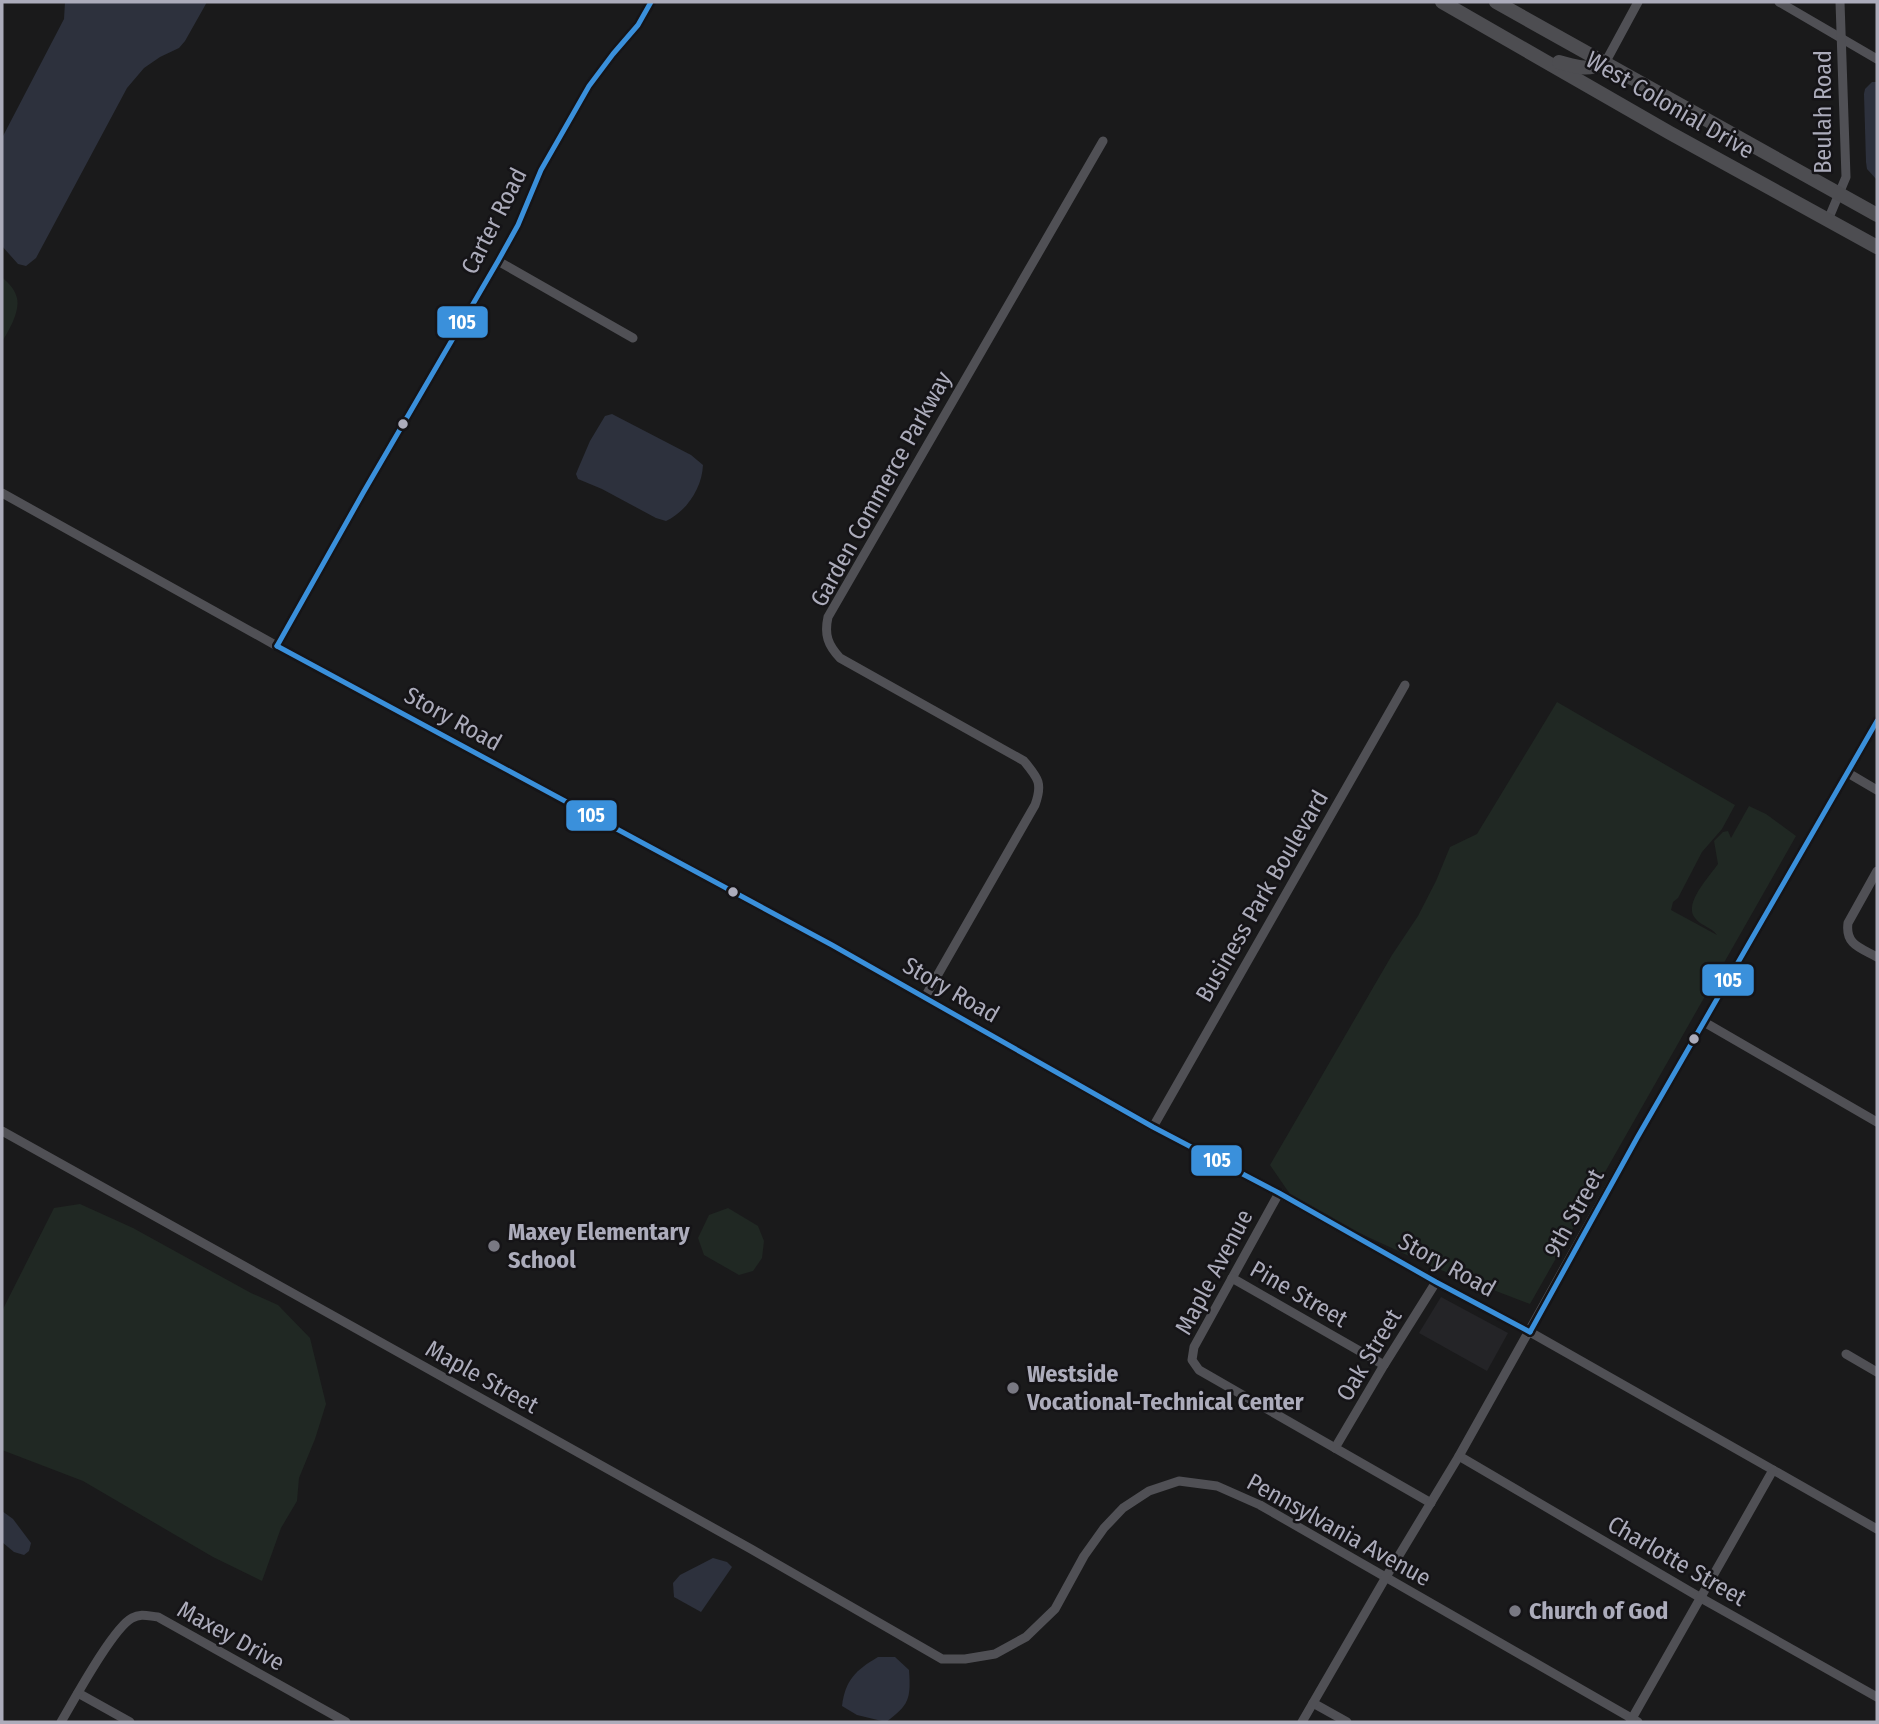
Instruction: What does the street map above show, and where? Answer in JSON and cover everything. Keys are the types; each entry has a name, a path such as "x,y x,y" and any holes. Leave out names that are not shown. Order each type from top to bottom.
{"highway":[{"name":"West Colonial Drive","path":"1442,2 1670,133 1877,247"},
{"name":"West Colonial Drive","path":"1496,2 1877,215"},
{"path":"1504,36 1550,58 1581,69 1594,68 1605,63"}],"street":[{"name":"Carter Road","path":"277,646 498,261 518,225 541,170 589,86 638,25 651,2"},
{"path":"1605,63 1639,2"},
{"path":"1779,2 1877,59"},
{"name":"Beulah Road","path":"1828,219 1846,177 1840,2"},
{"name":"Garden Commerce Parkway","path":"925,997 1041,790 1036,776 1024,761 840,658 830,646 825,629 828,617 1103,141"},
{"path":"498,261 633,338"},
{"name":"Story Road","path":"2,493 277,646 925,997 1153,1127 1279,1193 1530,1332 1877,1529"},
{"name":"Business Park Boulevard","path":"1153,1127 1405,685"},
{"name":"9th Street","path":"1302,1722 1459,1456 1877,721"},
{"path":"1848,773 1877,790"},
{"path":"1877,871 1847,929 1853,943 1877,957"},
{"path":"1704,1022 1877,1122"},
{"name":"Maple Street","path":"2,1131 751,1549 942,1659"},
{"name":"Maple Avenue","path":"1279,1193 1194,1347 1192,1360 1199,1370 1335,1448"},
{"name":"Pine Street","path":"1232,1278 1384,1365"},
{"name":"Oak Street","path":"1335,1448 1436,1282"},
{"path":"1846,1354 1877,1372"},
{"path":"1335,1448 1431,1503"},
{"name":"Charlotte Street","path":"1459,1456 1700,1598 1877,1697"},
{"path":"1634,1721 1773,1471"},
{"name":"Pennsylvania Avenue","path":"942,1659 965,1659 995,1654 1026,1637 1055,1609 1084,1556 1104,1528 1123,1508 1149,1491 1179,1481 1217,1486 1259,1505 1634,1721"},
{"name":"Maxey Drive","path":"61,1722 116,1632 129,1619 141,1614 158,1617 346,1722"},
{"path":"78,1693 130,1722"},
{"path":"1313,1703 1347,1722"}],"shaded area":[{"path":"2,277 14,290 17,307 2,342"},
{"path":"1557,702 1735,805 1722,829 1702,852 1671,910 1717,935 1695,918 1692,905 1718,864 1714,841 1728,831 1731,838 1749,806 1766,814 1796,836 1530,1304 1433,1267 1331,1220 1294,1200 1270,1165 1392,955 1418,916 1450,847 1477,834"},
{"path":"80,1204 133,1228 278,1305 310,1338 326,1404 299,1478 297,1501 281,1528 262,1581 213,1557 83,1481 2,1450 2,1311 54,1208"},
{"path":"728,1208 758,1226 764,1241 762,1258 753,1271 739,1275 704,1255 698,1238 709,1215"},
{"path":"1441,1297 1508,1333 1487,1371 1419,1333"}],"water":[{"path":"65,2 207,2 179,48 144,68 127,88 36,258 26,266 18,264 2,246 2,138 64,19"},
{"path":"1872,82 1877,82 1877,180 1867,169 1866,162 1864,94"},
{"path":"612,414 691,455 703,465 700,482 692,498 674,517 666,521 656,518 578,479 576,474 590,441 605,416"},
{"path":"2,1511 13,1519 31,1543 29,1551 24,1555 14,1552 2,1542"},
{"path":"713,1558 727,1562 732,1567 701,1612 674,1597 673,1583 680,1575"},
{"path":"878,1657 895,1657 909,1670 907,1700 900,1711 886,1722 857,1715 842,1706 849,1682 864,1666"}],"transit line":[{"name":"105","path":"277,646 498,261 518,225 541,170 589,86 638,25 651,2"},
{"name":"105","path":"277,646 832,945 1153,1127 1279,1193 1530,1332"},
{"name":"105","path":"1530,1332 1637,1138 1877,721"}],"place":[{"name":"Maxey Elementary School","path":"494,1246"},
{"name":"Westside Vocational-Technical Center","path":"1013,1388"},
{"name":"Church of God","path":"1515,1611"}]}
